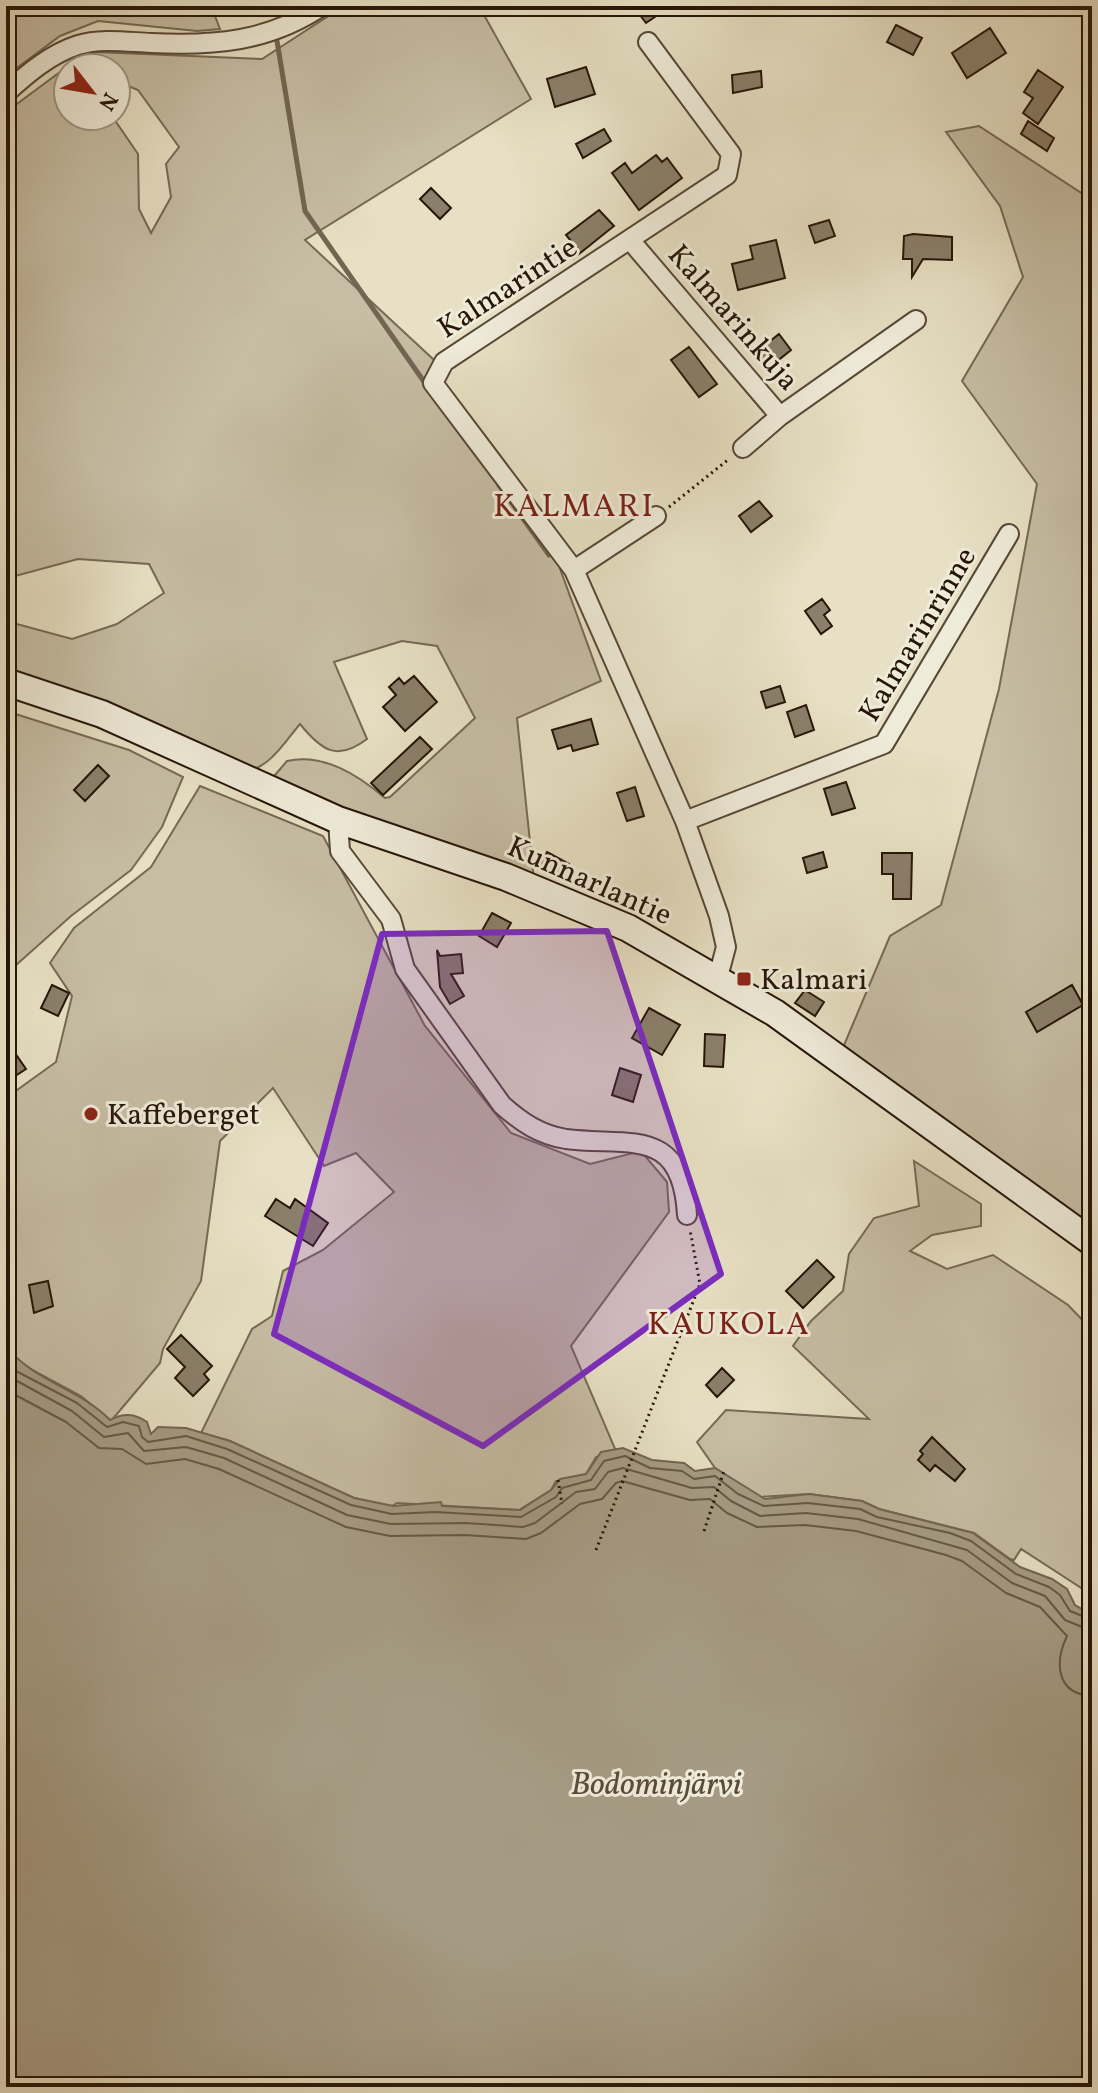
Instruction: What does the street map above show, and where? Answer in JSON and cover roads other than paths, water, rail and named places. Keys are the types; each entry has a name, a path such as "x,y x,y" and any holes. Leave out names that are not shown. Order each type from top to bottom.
{"main road":[{"name":"Kunnarlantie","path":"6,682 102,714 338,820 471,864 579,905 718,977 828,1049 1092,1242"}],"street":[{"path":"6,93 33,69 78,45 106,41 205,45 242,41 282,30 322,6"},
{"name":"Kalmarintie","path":"648,42 731,154 727,175 444,362 433,383 574,570 685,821 726,947 718,977"},
{"name":"Kalmarinkuja","path":"630,240 780,416 916,320"},
{"path":"743,448 780,416"},
{"path":"574,570 656,516"},
{"name":"Kalmarinrinne","path":"685,821 884,744 1009,534"},
{"path":"338,820 340,851 391,919 405,969 502,1105 522,1123 544,1134 567,1139 634,1141 651,1146 666,1156 675,1172 686,1199 687,1215"}],"water":[{"name":"Bodominjärvi","path":"6,1346 29,1368 85,1400 110,1420 124,1415 133,1416 147,1422 151,1434 158,1427 186,1428 230,1441 354,1498 393,1506 441,1502 442,1506 520,1510 551,1490 560,1479 586,1474 601,1452 623,1448 652,1460 684,1463 695,1471 715,1468 765,1499 809,1494 862,1501 879,1509 973,1533 1020,1567 1052,1579 1067,1589 1075,1605 1092,1615 1092,1653 1088,1660 1092,1670 1092,2087 6,2087"}],"waterway":[{"path":"295,9 298,6"},
{"path":"277,41 305,211 427,386"},
{"path":"499,485 549,555"}],"place":[{"name":"Kalmari","path":"744,979"},
{"name":"Kaffeberget","path":"91,1114"}],"district":[{"name":"KALMARI","path":"574,505"},
{"name":"KAUKOLA","path":"729,1323"}]}
